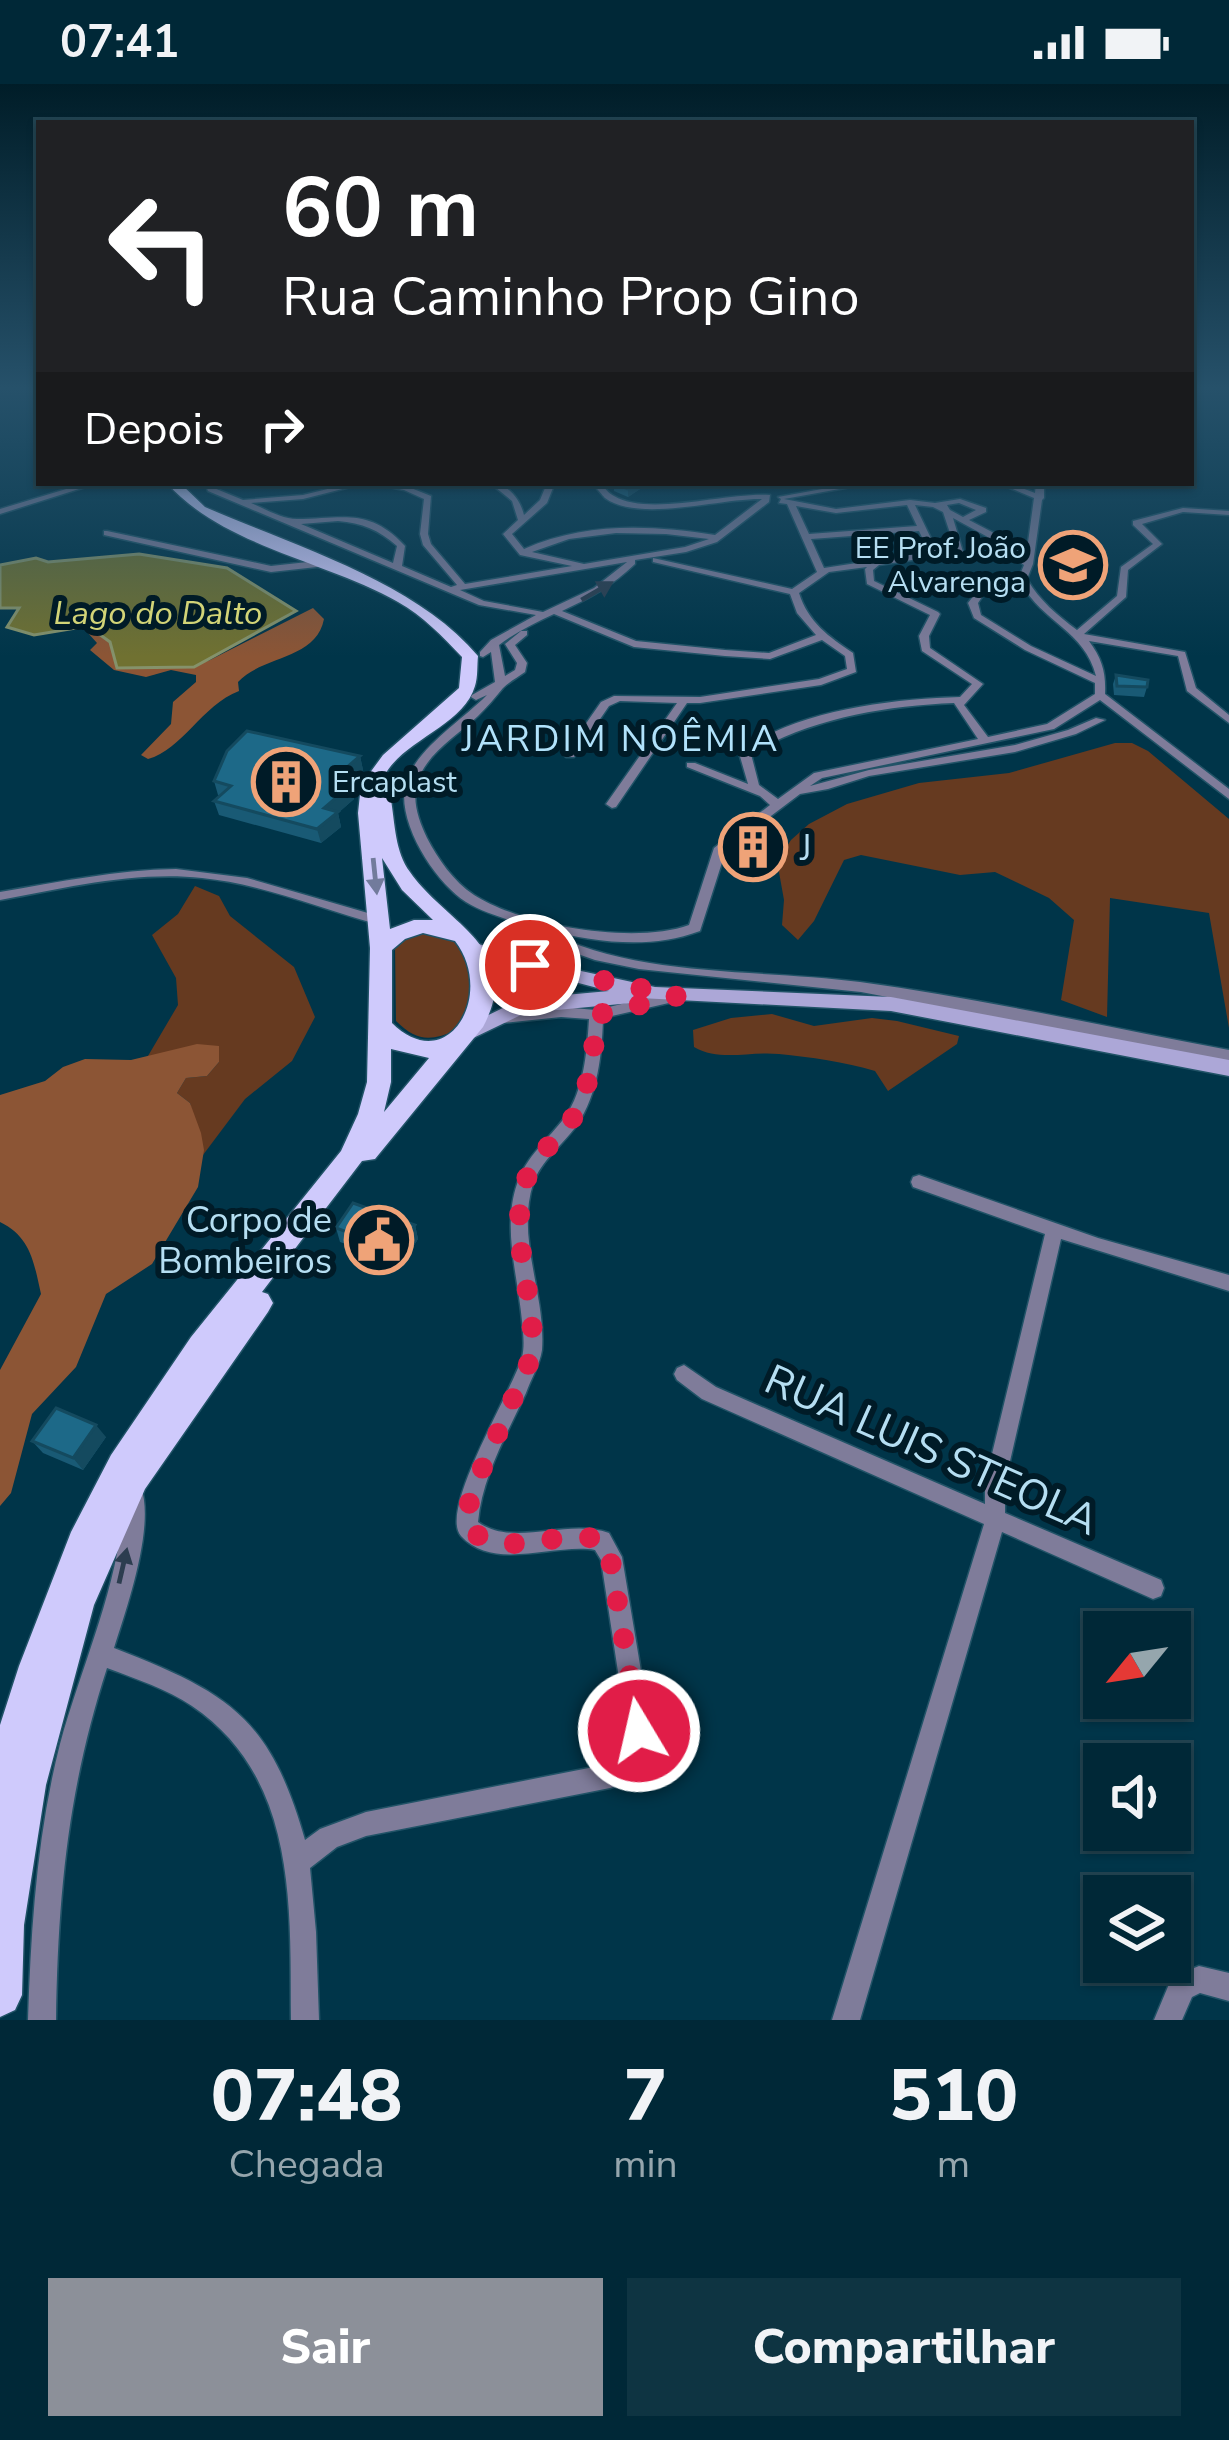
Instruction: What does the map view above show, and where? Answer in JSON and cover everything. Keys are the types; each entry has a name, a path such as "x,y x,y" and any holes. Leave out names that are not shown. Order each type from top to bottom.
{"main road":[{"path":"0,1791 35,1664 83,1543 122,1466 170,1391 351,1157 371,1114 379,1082 381,948 368,813 370,785 389,759 467,688 470,656 439,624 403,599 210,508 180,486"},
{"path":"319,558 345,545"},
{"path":"348,565 369,556"},
{"path":"0,1995 3,1925 26,1785 77,1604 134,1477 384,1127 478,1017 484,982 468,943 397,869 382,793 388,775 415,746 476,698 486,674 489,648 420,600 348,565 319,558"},
{"path":"381,948 397,932 423,924 557,973 666,995"},
{"path":"379,1025 392,1043 410,1050 462,1038 489,1019 532,1004 666,995 892,1004 1229,1068"}],"street":[{"path":"0,512 84,486"},
{"path":"210,486 482,603 557,612 634,644 770,656 821,637"},
{"path":"324,486 343,489"},
{"path":"243,501 352,486"},
{"path":"393,486 428,498 427,545 463,587"},
{"path":"499,486 509,492 521,518"},
{"path":"549,486 544,501 507,534 523,553 595,567"},
{"path":"599,486 610,498 650,507 685,506 736,494 836,511 910,502 940,506 1029,564"},
{"path":"785,501 855,486"},
{"path":"1010,486 1040,498"},
{"path":"1023,579 1040,486"},
{"path":"449,589 651,558 717,537 766,498"},
{"path":"785,501 821,572"},
{"path":"940,506 960,501 983,510 964,519"},
{"path":"910,502 936,556"},
{"path":"651,558 794,592 821,572 960,550 956,530 940,506"},
{"path":"1082,635 1121,596 1124,568 1158,544 1136,523 1184,510 1229,513"},
{"path":"292,522 344,519 374,524 401,546 398,567"},
{"path":"956,530 978,527"},
{"path":"807,537 922,528"},
{"path":"523,553 581,534 660,530 717,537"},
{"path":"107,533 271,569 290,569 319,558"},
{"path":"1009,548 1032,546"},
{"path":"290,569 319,558"},
{"path":"476,698 520,672 522,663 510,644 597,592 632,562"},
{"path":"877,563 869,569 870,582 934,614 923,644 978,684 958,705 985,740"},
{"path":"1023,579 1039,604 1082,635 1096,652 1098,693"},
{"path":"1023,579 981,592 973,603 977,616 1098,693 1120,715 1229,795"},
{"path":"570,755 582,732 610,700 629,696 683,701 821,682 852,670 850,655 821,637 799,609 794,592"},
{"path":"539,613 489,648 501,684 489,704 421,764 410,787 424,841 447,877 469,898 517,918 654,941 678,938 694,928 720,848 828,770 1049,727 1098,693"},
{"path":"1082,635 1182,654 1191,689 1229,720"},
{"path":"776,804 754,786 746,753 773,733 816,721 962,700"},
{"path":"611,804 683,701"},
{"path":"794,791 820,790 882,771 1034,747 1100,720"},
{"path":"691,765 764,794"},
{"path":"0,896 117,877 199,873 260,884 380,921"},
{"path":"517,918 542,937 594,956 640,965 863,988 1229,1056"},
{"path":"489,1019 561,1012 596,1015 666,995"},
{"path":"298,1861 329,1838 366,1824 610,1776 629,1758 639,1731 610,1557 601,1540 578,1535 503,1545 478,1538 467,1527 470,1496 532,1356 534,1333 520,1241 523,1188 543,1150 573,1118 588,1077 596,1015"},
{"path":"919,1182 1054,1231 1229,1283"},
{"path":"846,2020 994,1521 995,1483 1054,1231"},
{"name":"RUA LUIS STEOLA","path":"684,1374 709,1393 1153,1588"},
{"path":"42,2020 45,1905 71,1748 135,1512 134,1477"},
{"path":"99,1653 199,1697 226,1717 249,1742 287,1807 298,1861 305,2020"},
{"path":"1168,2020 1182,1988 1198,1978 1224,1984"}],"shaded area":[{"path":"313,608 324,619 311,642 249,673 238,682 239,691 214,706 171,747 148,759 141,755 171,724 173,702 196,682 196,675 171,670 146,677 114,670 90,650 97,643 88,633 91,627 194,663 208,661"},
{"path":"1115,743 1132,743 1148,751 1229,819 1229,1028 1209,913 1110,898 1107,1017 1061,1000 1074,920 1049,898 995,872 960,875 861,855 844,860 814,921 798,940 782,925 784,900 777,861 809,824 847,804 919,783 1009,773"},
{"path":"195,886 219,896 230,916 294,967 315,1017 292,1061 245,1099 203,1155 190,1103 177,1093 186,1078 207,1076 219,1062 148,1056 178,1005 176,978 152,935 178,914"},
{"path":"426,926 459,937 480,985 457,1030 432,1038 411,1033 396,1021 395,945"},
{"path":"492,963 578,994 492,1003"},
{"path":"772,1014 814,1026 872,1018 959,1036 957,1044 888,1091 875,1071 852,1065 779,1054 714,1054 694,1047 693,1030 731,1018"},
{"path":"197,1044 219,1046 219,1062 207,1076 186,1078 177,1093 190,1103 201,1133 204,1150 198,1187 152,1264 106,1294 76,1367 32,1414 11,1493 0,1506 0,1370 41,1294 25,1243 0,1222 0,1095 45,1081 85,1059 131,1060"}],"water":[{"name":"Lago do Dalto","path":"139,554 227,568 296,611 194,667 117,668 110,642 88,626 34,635 7,627 19,608 0,608 0,565 36,558 48,562"}],"building":[{"path":"1116,675 1148,680 1147,687 1117,686"},
{"name":"Ercaplast","path":"247,731 360,756 332,780 351,785 324,808 338,812 317,829 214,801 231,786 214,781 227,751"},
{"path":"353,1203 415,1225 399,1251 336,1228"},
{"path":"56,1408 96,1425 73,1458 32,1441"}],"place":[{"name":"EE Prof. João Alvarenga","path":"1073,565"},
{"name":"Ercaplast","path":"286,782"},
{"name":"J","path":"753,847"},
{"name":"Corpo de Bombeiros","path":"379,1240"}],"district":[{"name":"JARDIM NOÊMIA","path":"621,738"}],"route":[{"path":"530,965 677,996 596,1015 588,1077 573,1118 543,1150 523,1188 520,1241 534,1333 532,1356 470,1496 467,1527 478,1538 503,1545 578,1535 601,1540 610,1557 639,1731"}]}
